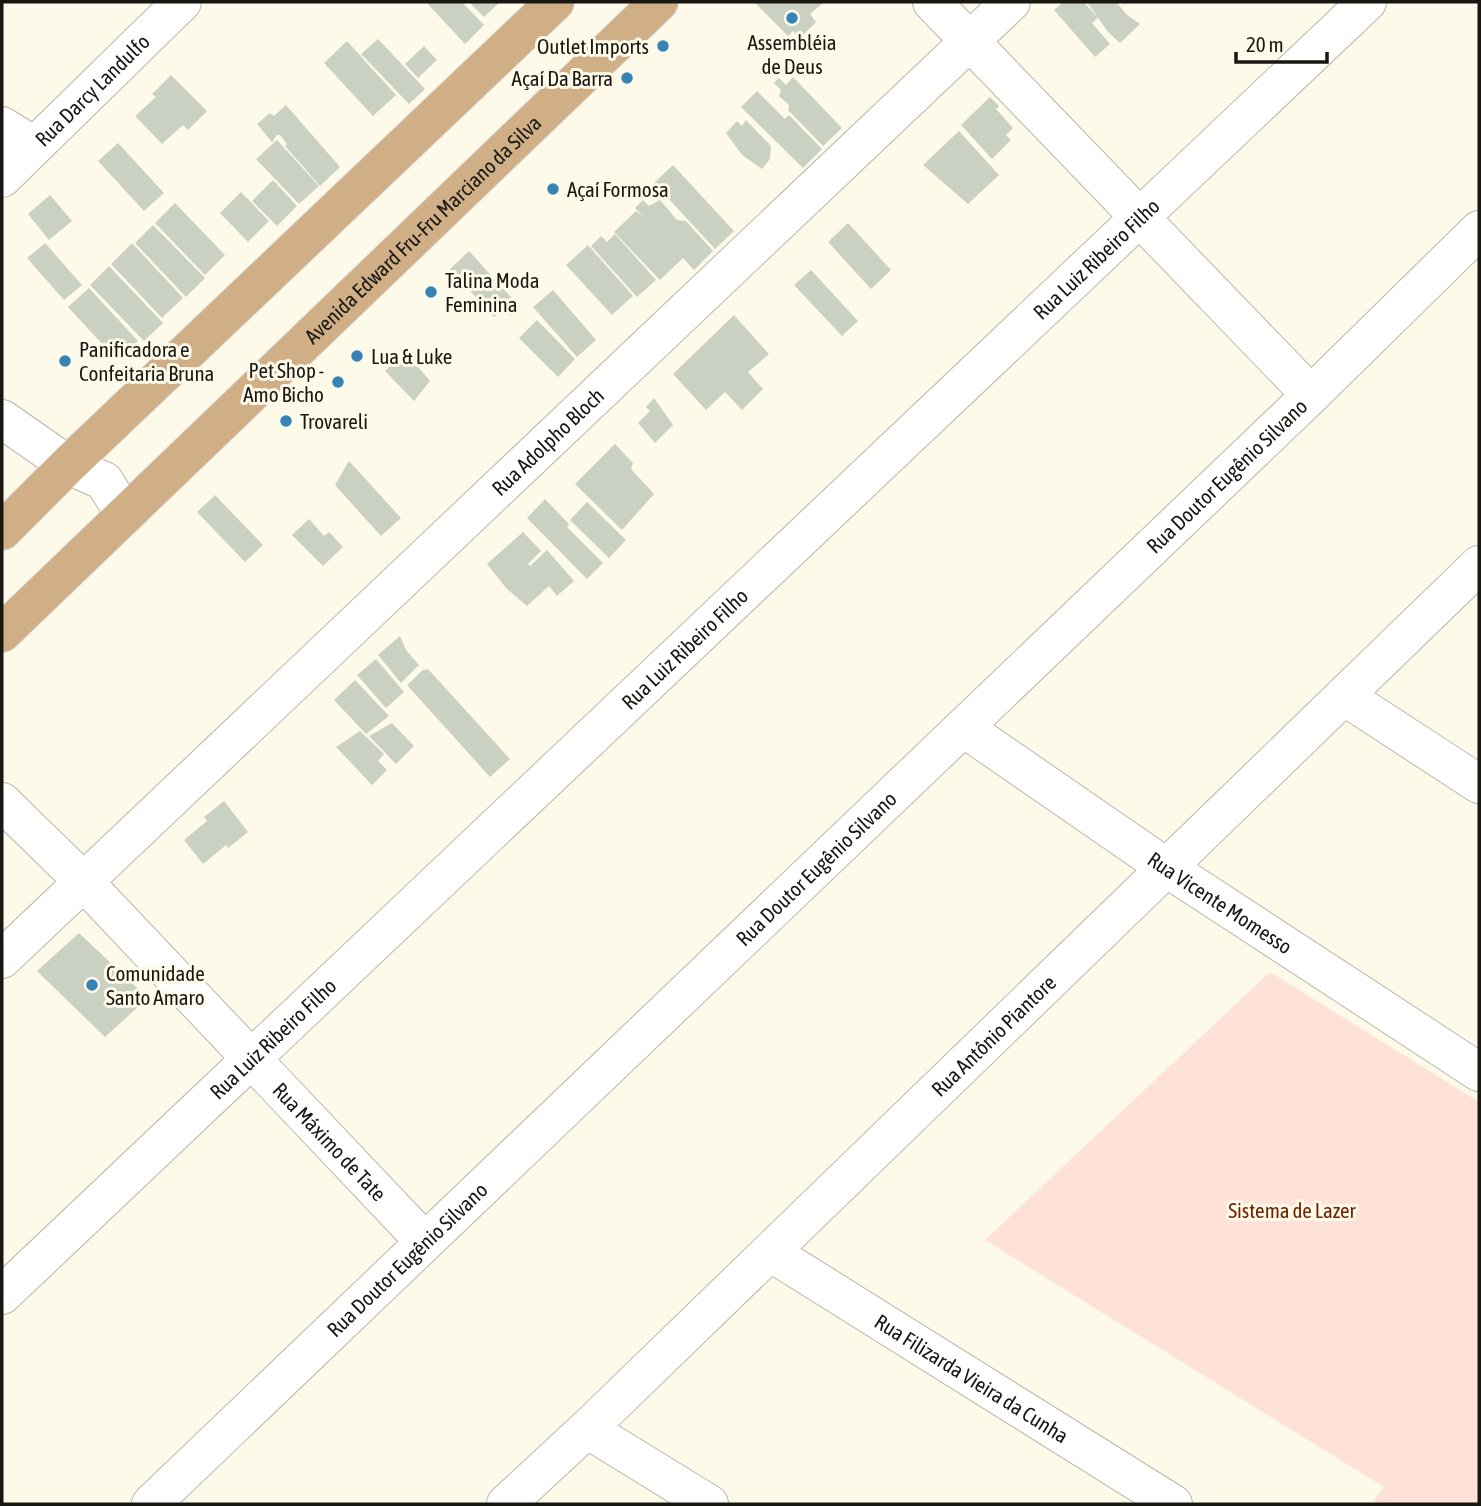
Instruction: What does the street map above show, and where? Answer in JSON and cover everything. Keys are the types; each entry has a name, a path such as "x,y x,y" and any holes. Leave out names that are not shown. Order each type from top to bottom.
{"main road":[{"path":"2,531 555,2"},
{"name":"Avenida Edward Fru-Fru Marciano da Silva","path":"2,634 659,2"}],"street":[{"name":"Rua Darcy Landulfo","path":"2,178 182,2"},
{"path":"932,2 1311,395"},
{"name":"Rua Adolpho Bloch","path":"2,959 1012,2"},
{"name":"Rua Luiz Ribeiro Filho","path":"2,1295 1367,2"},
{"path":"2,126 34,146"},
{"name":"Rua Doutor Eugênio Silvano","path":"151,1504 964,728 1479,230"},
{"path":"2,419 68,465 104,481 125,515"},
{"name":"Rua Antônio Piantore","path":"506,1504 587,1429 1479,565"},
{"path":"1344,696 1479,783"},
{"name":"Rua Vicente Momesso","path":"964,728 1167,868 1479,1072"},
{"name":"Rua Máximo de Tate","path":"2,802 83,881 425,1242"},
{"name":"Rua Filizarda Vieira da Cunha","path":"770,1252 1172,1504"},
{"path":"587,1429 709,1504"}],"green space":[{"name":"Sistema de Lazer","path":"1270,972 1479,1102 1479,1504 1372,1504 1384,1487 985,1240"}],"building":[{"path":"426,2 462,2 484,25 465,44"},
{"path":"469,2 500,2 484,17"},
{"name":"Assembléia de Deus","path":"754,2 824,2 810,14 816,22 800,38 793,31 788,36"},
{"path":"1063,2 1084,2 1098,18 1092,23 1110,44 1095,57 1054,10"},
{"path":"1087,2 1121,2 1118,4 1127,15 1140,24 1120,43 1108,32"},
{"path":"378,39 425,89 409,104 361,54"},
{"path":"347,41 396,95 373,116 324,63"},
{"path":"424,46 437,60 418,78 405,64"},
{"path":"171,75 207,111 188,130 183,125 162,144 135,116 156,97 152,94"},
{"path":"793,77 842,128 823,146 788,110 789,105 779,96 781,90 774,83 779,78 786,85"},
{"path":"757,91 785,119 789,115 822,149 803,168 741,107"},
{"path":"990,97 999,106 996,109 1013,128 1006,135 1011,140 992,159 961,125"},
{"path":"286,105 340,167 320,186 285,146 287,144 280,135 272,142 257,124 270,113 274,116"},
{"path":"746,120 771,146 770,159 762,169 742,155 726,133 737,121 742,126"},
{"path":"959,131 999,175 968,204 923,165"},
{"path":"277,140 319,186 299,204 256,159"},
{"path":"118,143 164,193 144,211 98,161"},
{"path":"673,165 734,231 715,249 654,183"},
{"path":"273,180 297,206 277,226 252,201"},
{"path":"241,192 269,221 248,242 220,213"},
{"path":"50,195 72,221 49,240 28,214"},
{"path":"643,200 649,206 660,200 677,220 686,221 713,251 694,270 683,258 660,280 614,232 636,211 644,217 635,208"},
{"path":"175,203 225,255 205,275 155,223"},
{"path":"848,223 891,270 871,289 828,242"},
{"path":"153,225 205,278 186,297 135,243"},
{"path":"615,234 656,280 637,297 591,246 601,236 607,242"},
{"path":"45,243 82,285 64,300 27,258"},
{"path":"132,243 183,298 162,318 111,264"},
{"path":"588,245 633,296 612,315 566,265"},
{"path":"469,251 520,307 510,316 504,309 494,317 450,269"},
{"path":"109,266 163,323 144,341 90,285"},
{"path":"811,270 858,321 842,336 794,285"},
{"path":"89,288 138,341 117,360 68,307"},
{"path":"553,290 596,340 577,357 533,307"},
{"path":"734,315 769,354 748,372 763,389 742,410 725,392 706,410 673,374"},
{"path":"537,320 575,359 558,377 519,338"},
{"path":"406,353 430,381 414,401 385,371"},
{"path":"654,398 673,425 655,443 638,423 650,411 646,407"},
{"path":"615,444 633,463 631,469 654,494 622,530 575,484"},
{"path":"349,461 401,518 381,536 335,485"},
{"path":"215,495 263,545 245,562 197,512"},
{"path":"545,499 569,524 567,527 603,563 587,579 527,518"},
{"path":"587,502 626,540 609,558 570,520"},
{"path":"309,519 324,536 329,532 343,547 323,566 292,535"},
{"path":"523,532 541,551 528,564 530,566 547,550 574,581 557,596 549,586 527,606 507,589 487,564"},
{"path":"400,636 406,650 419,665 401,683 378,655"},
{"path":"376,659 404,692 386,708 357,675"},
{"path":"428,669 510,759 490,777 407,685 423,670"},
{"path":"355,680 389,716 366,734 334,700"},
{"path":"392,723 414,746 396,764 369,736"},
{"path":"360,731 384,754 378,761 387,770 372,785 336,747"},
{"path":"224,801 248,832 228,848 226,845 203,864 184,840 207,821 204,817"},
{"name":"Comunidade Santo Amaro","path":"79,933 148,998 105,1037 37,971"}],"place":[{"name":"Assembléia de Deus","path":"792,18"},
{"name":"Outlet Imports","path":"663,46"},
{"name":"Açaí Da Barra","path":"627,78"},
{"name":"Açaí Formosa","path":"553,189"},
{"name":"Talina Moda Feminina","path":"431,292"},
{"name":"Lua & Luke","path":"357,356"},
{"name":"Panificadora e Confeitaria Bruna","path":"65,361"},
{"name":"Pet Shop - Amo Bicho","path":"338,382"},
{"name":"Trovareli","path":"286,421"},
{"name":"Comunidade Santo Amaro","path":"92,985"}]}
